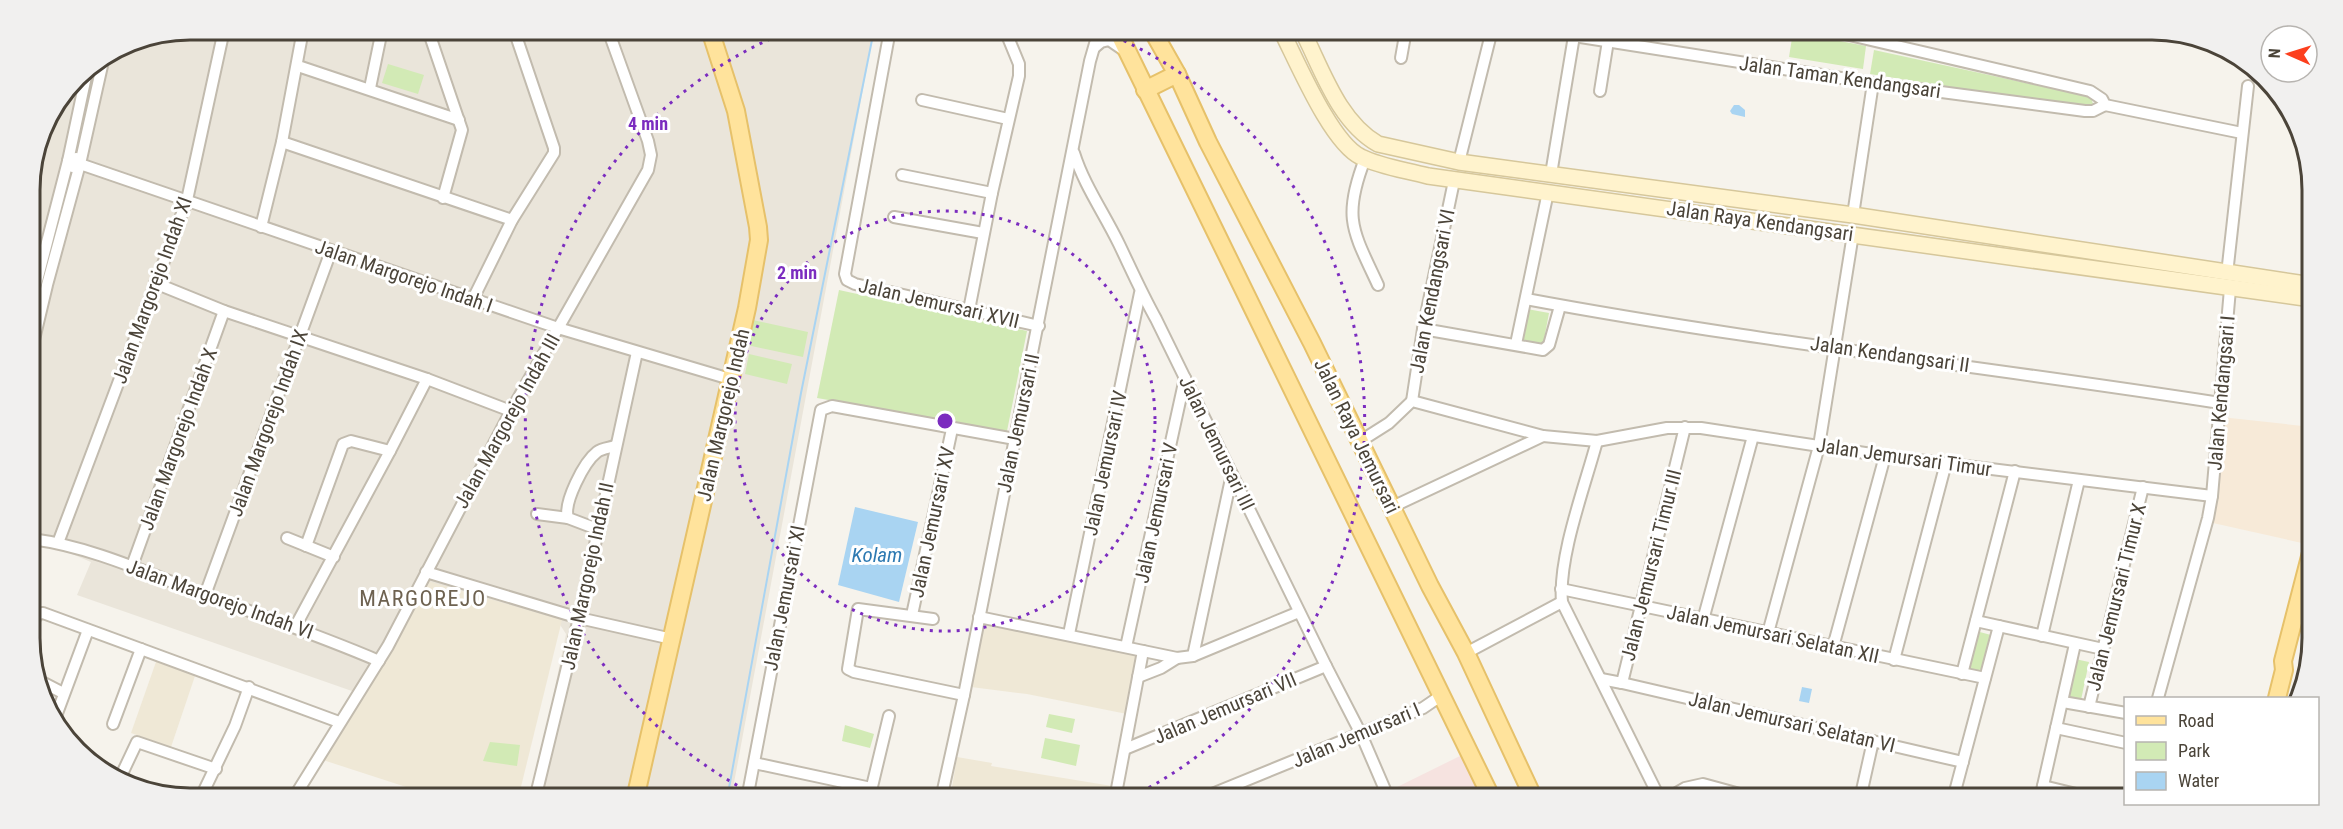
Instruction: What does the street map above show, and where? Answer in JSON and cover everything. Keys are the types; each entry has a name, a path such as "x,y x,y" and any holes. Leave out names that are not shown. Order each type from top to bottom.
{"main road":[{"name":"Jalan Margorejo Indah","path":"637,788 747,308 759,240 736,111 713,40"},
{"name":"Jalan Raya Jemursari","path":"1121,40 1487,788"},
{"name":"Jalan Raya Jemursari","path":"1158,40 1312,343 1430,586 1466,653 1529,788"},
{"name":"Jalan Raya Kendangsari","path":"1286,40 1326,117 1350,150 1365,159 1428,176 2302,298"},
{"name":"Jalan Raya Kendangsari","path":"1308,40 1344,113 1366,138 1378,144 1459,162 1853,215 2302,284"},
{"path":"1145,90 1177,74"},
{"path":"1428,176 1432,157"},
{"path":"1666,208 1669,190"},
{"path":"2036,261 2038,244"},
{"path":"2277,697 2284,670 2283,661 2302,626"}],"street":[{"name":"Jalan Margorejo Indah XI","path":"58,543 188,200 222,40"},
{"path":"261,227 282,141 302,40"},
{"path":"370,88 380,40"},
{"path":"431,40 462,135 443,198"},
{"path":"473,299 512,220 553,158 554,148 517,40"},
{"name":"Jalan Margorejo Indah III","path":"300,788 379,661 511,411 650,163 648,141 612,40"},
{"name":"Jalan Jemursari XVII","path":"888,40 845,274 847,280 851,283 1039,326"},
{"path":"969,310 992,193 1017,85 1019,64 1009,40"},
{"name":"Jalan Jemursari II","path":"943,788 1039,326 1090,61 1097,40"},
{"path":"1095,47 1101,42 1110,40 1126,51"},
{"path":"1401,58 1404,40"},
{"path":"1459,162 1490,40"},
{"path":"1551,174 1574,40"},
{"name":"Jalan Taman Kendangsari","path":"1604,40 1873,83 2085,111 2093,111 2105,105"},
{"path":"1871,40 2090,91 2102,99 2105,105 2242,133"},
{"path":"1600,91 1608,41"},
{"path":"298,66 370,88 459,120"},
{"path":"41,311 80,164 101,71"},
{"path":"41,266 68,161 85,83"},
{"path":"1853,215 1873,83"},
{"path":"2227,274 2248,86"},
{"path":"922,100 1008,119"},
{"path":"282,141 512,220"},
{"name":"Jalan Jemursari III","path":"1073,152 1140,292 1361,734 1384,788"},
{"name":"Jalan Margorejo Indah I","path":"68,161 76,158 80,164 558,328 730,379"},
{"path":"1365,159 1352,199 1351,214 1354,231 1378,285"},
{"path":"902,175 992,193"},
{"name":"Jalan Kendangsari VI","path":"1412,402 1423,329 1454,181"},
{"path":"1516,344 1548,192"},
{"path":"894,217 984,233"},
{"path":"1768,633 1819,446 1853,234"},
{"name":"Jalan Margorejo Indah IX","path":"205,595 331,251"},
{"path":"155,283 224,311 427,379 511,411"},
{"name":"Jalan Kendangsari I","path":"2158,697 2208,518 2212,496 2230,289"},
{"name":"Jalan Jemursari IV","path":"1069,634 1140,292"},
{"name":"Jalan Kendangsari II","path":"1526,299 1835,348 2000,369 2220,403"},
{"path":"1423,329 1516,344 1540,351 1546,350 1560,306"},
{"name":"Jalan Margorejo Indah X","path":"132,566 224,311"},
{"name":"Jalan Margorejo Indah II","path":"538,788 579,618 637,352"},
{"name":"Jalan Jemursari V","path":"1126,647 1185,378"},
{"path":"295,627 427,379"},
{"path":"1359,442 1389,423 1412,402"},
{"name":"Jalan Jemursari Timur","path":"1412,402 1543,436 1597,441 1685,427 1885,456 2212,496"},
{"name":"Jalan Jemursari XI","path":"749,788 819,415 824,408 832,406 952,429"},
{"name":"Jalan Jemursari Timur III","path":"1601,679 1622,683 1685,427"},
{"path":"952,429 1015,439"},
{"name":"Jalan Jemursari XV","path":"912,615 952,429"},
{"path":"1392,507 1543,436"},
{"path":"1703,620 1753,436"},
{"path":"306,546 343,444 351,441 390,451"},
{"path":"1597,441 1561,586 1562,602 1654,788"},
{"path":"568,518 567,509 580,474 595,453 615,446"},
{"path":"1833,647 1885,456"},
{"path":"1894,660 1946,463"},
{"path":"1962,674 2015,471"},
{"path":"1193,656 1232,474"},
{"path":"2042,636 2079,480"},
{"name":"Jalan Jemursari Timur X","path":"2089,707 2143,487"},
{"path":"537,514 568,518 597,529"},
{"path":"287,538 334,557"},
{"name":"Jalan Margorejo Indah VI","path":"40,540 58,543 132,566 379,661"},
{"path":"426,572 579,618 672,639"},
{"name":"Jalan Jemursari Selatan XII","path":"1561,586 1703,620 1985,678"},
{"path":"1466,653 1562,602"},
{"path":"933,619 858,609 848,663 849,669 854,672 964,695"},
{"path":"980,617 1177,658 1193,656 1299,612"},
{"path":"40,613 249,687 339,722"},
{"path":"1976,621 2103,649"},
{"path":"1956,788 1999,626"},
{"path":"58,709 88,630"},
{"path":"2051,788 2043,786 2075,644"},
{"path":"113,724 141,649"},
{"path":"1117,788 1143,651"},
{"path":"1138,677 1161,668 1177,658"},
{"name":"Jalan Jemursari VII","path":"1125,749 1326,666"},
{"name":"Jalan Jemursari Selatan VI","path":"1622,683 1963,762"},
{"path":"47,685 63,693"},
{"path":"206,788 216,769 249,687"},
{"name":"Jalan Jemursari I","path":"1227,788 1423,708 1442,695"},
{"path":"2062,702 2124,713"},
{"path":"871,788 889,716"},
{"path":"2056,728 2124,743"},
{"path":"1862,788 1873,741"},
{"path":"123,772 135,743 140,742 216,769"},
{"path":"754,763 848,788"},
{"path":"1685,788 1703,784 1718,788"}],"shaded area":[{"path":"190,40 872,40 733,788 534,788 566,634 559,623 369,697 77,595 91,562 53,546 40,545 41,180 43,161 52,133 66,107 84,84 107,66 142,48 161,43"},
{"path":"2221,417 2302,426 2302,543 2213,523 2218,492"},
{"path":"427,581 562,620 521,788 409,788 323,760"},
{"path":"984,620 1138,654 1127,714 1027,694 971,687"},
{"path":"157,659 196,673 171,747 131,733"},
{"path":"1462,755 1478,788 1395,788"},
{"path":"957,757 992,763 991,766 1112,786 1112,788 952,788"}],"green space":[{"path":"1792,40 1835,40 1866,46 1863,69 1789,57"},
{"path":"1874,50 2091,97 2093,104 2089,109 1870,74"},
{"path":"388,64 424,75 418,94 382,83"},
{"path":"839,290 1027,331 1007,431 817,398"},
{"path":"1527,309 1549,313 1543,345 1521,341"},
{"path":"753,320 808,332 803,357 747,345"},
{"path":"749,354 792,364 787,384 745,374"},
{"path":"1976,631 1991,635 1982,669 1973,672 1967,671"},
{"path":"2075,659 2089,662 2081,700 2067,697"},
{"path":"1049,714 1075,719 1072,733 1046,727"},
{"path":"845,725 874,734 870,748 842,741"},
{"path":"1045,738 1080,745 1076,766 1041,758"},
{"path":"490,742 520,745 517,766 483,761"}],"water":[{"path":"1734,105 1739,105 1745,110 1745,117 1732,114 1730,111"},
{"name":"Kolam","path":"855,507 918,522 899,602 838,585"},
{"path":"1802,687 1812,689 1809,703 1799,701"}],"waterway":[{"path":"729,788 801,393 872,40"}],"district":[{"name":"MARGOREJO","path":"423,598"}]}
